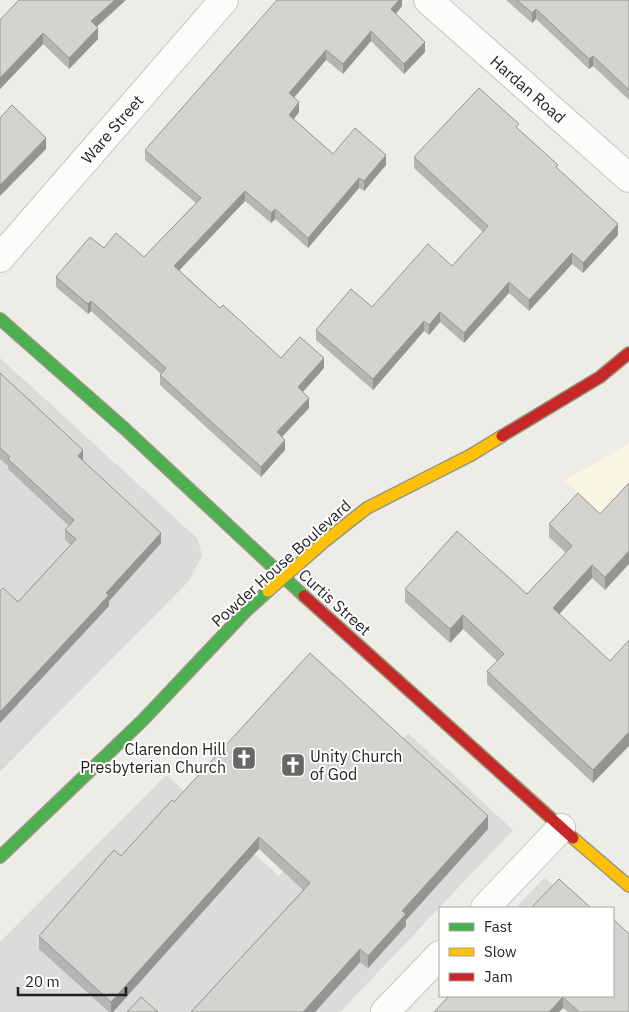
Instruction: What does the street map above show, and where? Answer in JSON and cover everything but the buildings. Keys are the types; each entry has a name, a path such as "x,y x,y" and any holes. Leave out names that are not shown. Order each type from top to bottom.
{"street":[{"name":"Ware Street","path":"0,258 224,0"},
{"name":"Hardan Road","path":"428,0 629,178"},
{"name":"Curtis Street","path":"0,319 125,429 284,578 561,828 629,886"},
{"name":"Powder House Boulevard","path":"0,857 143,720 246,612 325,541 367,508 471,455 600,377 629,353"},
{"path":"486,907 561,828"},
{"path":"385,1012 439,956"}],"shaded area":[{"path":"0,358 198,539 202,556 188,582 0,772"},
{"path":"629,442 629,539 564,480 610,455"},
{"path":"408,733 513,830 340,1012 0,1012 0,942 166,775 279,876"},
{"path":"544,878 584,907 516,907"}],"traffic: fast":[{"path":"0,319 125,429 304,596"},
{"path":"0,857 143,720 246,611 268,591"}],"traffic: slow":[{"path":"268,591 325,541 367,508 471,455 502,436"},
{"path":"573,838 629,886"}],"traffic: jam":[{"path":"502,436 600,377 629,353"},
{"path":"304,596 573,838"}],"place":[{"name":"Clarendon Hill Presbyterian Church","path":"244,758"},
{"name":"Unity Church of God","path":"293,765"}]}
